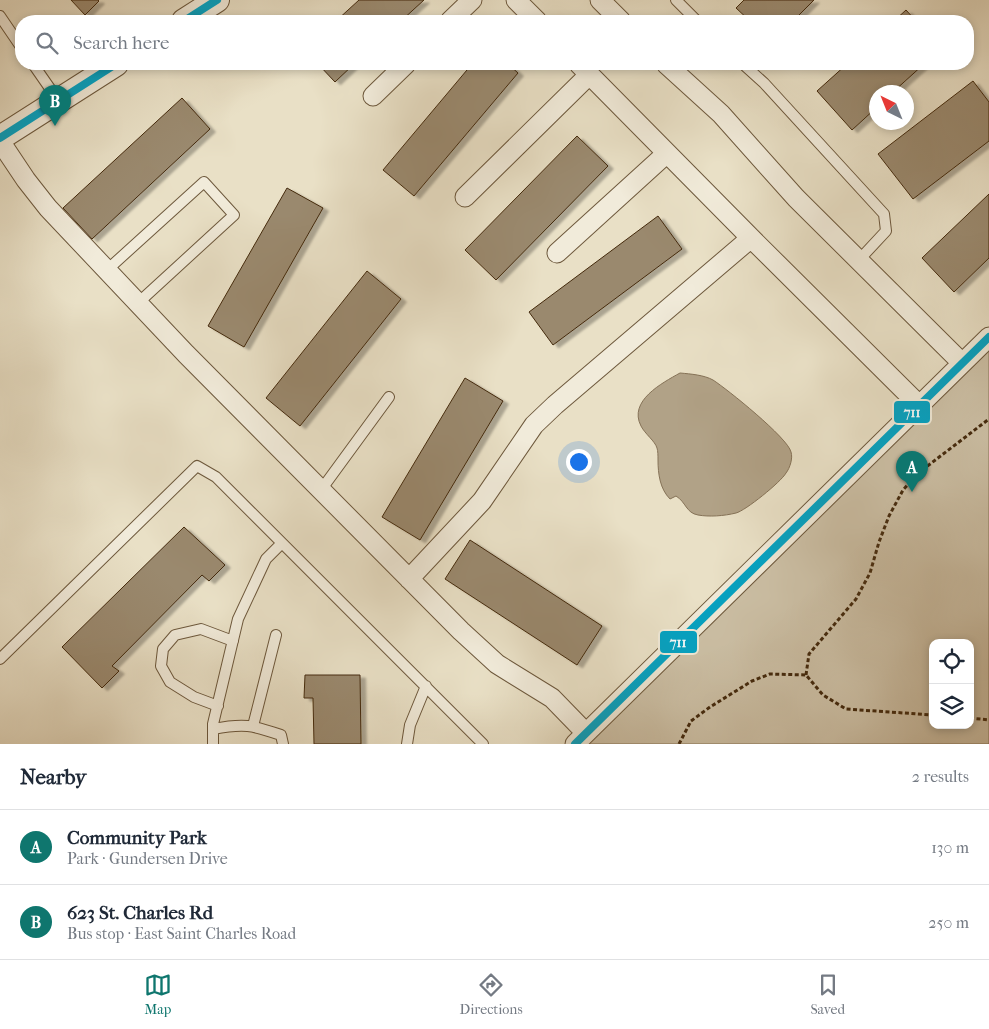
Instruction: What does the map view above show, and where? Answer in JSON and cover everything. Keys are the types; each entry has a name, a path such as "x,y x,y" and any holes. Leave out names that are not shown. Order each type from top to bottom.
{"street":[{"path":"194,15 218,0"},
{"path":"456,15 472,0"},
{"path":"516,0 531,15"},
{"path":"600,0 615,15"},
{"path":"106,70 58,100 0,140 26,180 48,208 138,303 409,579 497,664 552,698 581,739 989,337"},
{"path":"373,96 400,70"},
{"path":"464,197 583,70"},
{"path":"585,70 919,405"},
{"path":"673,70 721,114 796,198 962,363"},
{"path":"557,254 667,153"},
{"path":"409,579 482,501 534,425 563,398 751,238"}],"lane":[{"path":"676,0 692,15"},
{"path":"0,16 15,38"},
{"path":"37,70 58,100"},
{"path":"750,70 764,83 884,214 886,231 858,260"},
{"path":"107,270 204,182 234,215 138,303"},
{"path":"321,490 389,397"},
{"path":"0,659 197,466 216,477 484,744"},
{"path":"213,744 213,729 238,620 266,559 282,543"},
{"path":"218,706 194,697 170,682 161,666 163,649 174,635 202,629 233,641"},
{"path":"252,726 276,635"},
{"path":"407,744 410,725 426,686"},
{"path":"213,729 234,725 252,726 281,735 283,744"}],"path":[{"path":"806,675 809,654 856,599 870,573 889,516 903,490 917,474 989,419"},
{"path":"679,744 691,721 752,681 770,674 806,675 823,695 846,709 929,715"},
{"path":"974,718 989,720"}],"shaded area":[{"path":"989,342 989,744 576,744"},
{"path":"680,373 697,375 713,380 769,425 780,436 791,452 790,466 783,477 741,511 712,516 694,514 676,496 670,499 662,486 658,471 657,448 641,426 638,417 639,409 649,394 664,382"}],"building":[{"path":"71,0 98,0 99,1 85,15"},
{"path":"359,0 424,0 408,15 343,15"},
{"path":"744,0 814,0 799,15 744,15 736,8"},
{"path":"906,10 911,15 901,15"},
{"path":"324,70 348,70 335,82"},
{"path":"467,70 515,70 518,73 414,196 383,170"},
{"path":"840,70 917,70 901,85 869,85 869,114 852,130 817,91"},
{"path":"973,81 989,102 989,141 913,199 878,154 909,130 914,130 914,126"},
{"path":"182,98 210,129 92,239 63,208"},
{"path":"577,136 608,166 496,280 465,250"},
{"path":"287,188 323,208 244,347 208,326"},
{"path":"989,194 989,258 954,292 922,258"},
{"path":"658,216 682,249 553,345 529,312"},
{"path":"367,271 401,299 300,426 266,398"},
{"path":"465,378 503,401 420,540 382,517"},
{"path":"184,527 225,565 209,581 202,575 112,666 119,671 102,688 62,647"},
{"path":"470,540 602,626 577,665 445,579"},
{"path":"305,675 360,675 361,744 314,744 313,698 304,698"}],"transit line":[{"name":"711","path":"193,15 217,0"},
{"name":"711","path":"0,138 107,70"},
{"name":"711","path":"575,744 989,337"}],"place":[{"name":"623 St. Charles Rd","path":"55,126"},
{"name":"Community Park","path":"912,492"}]}
